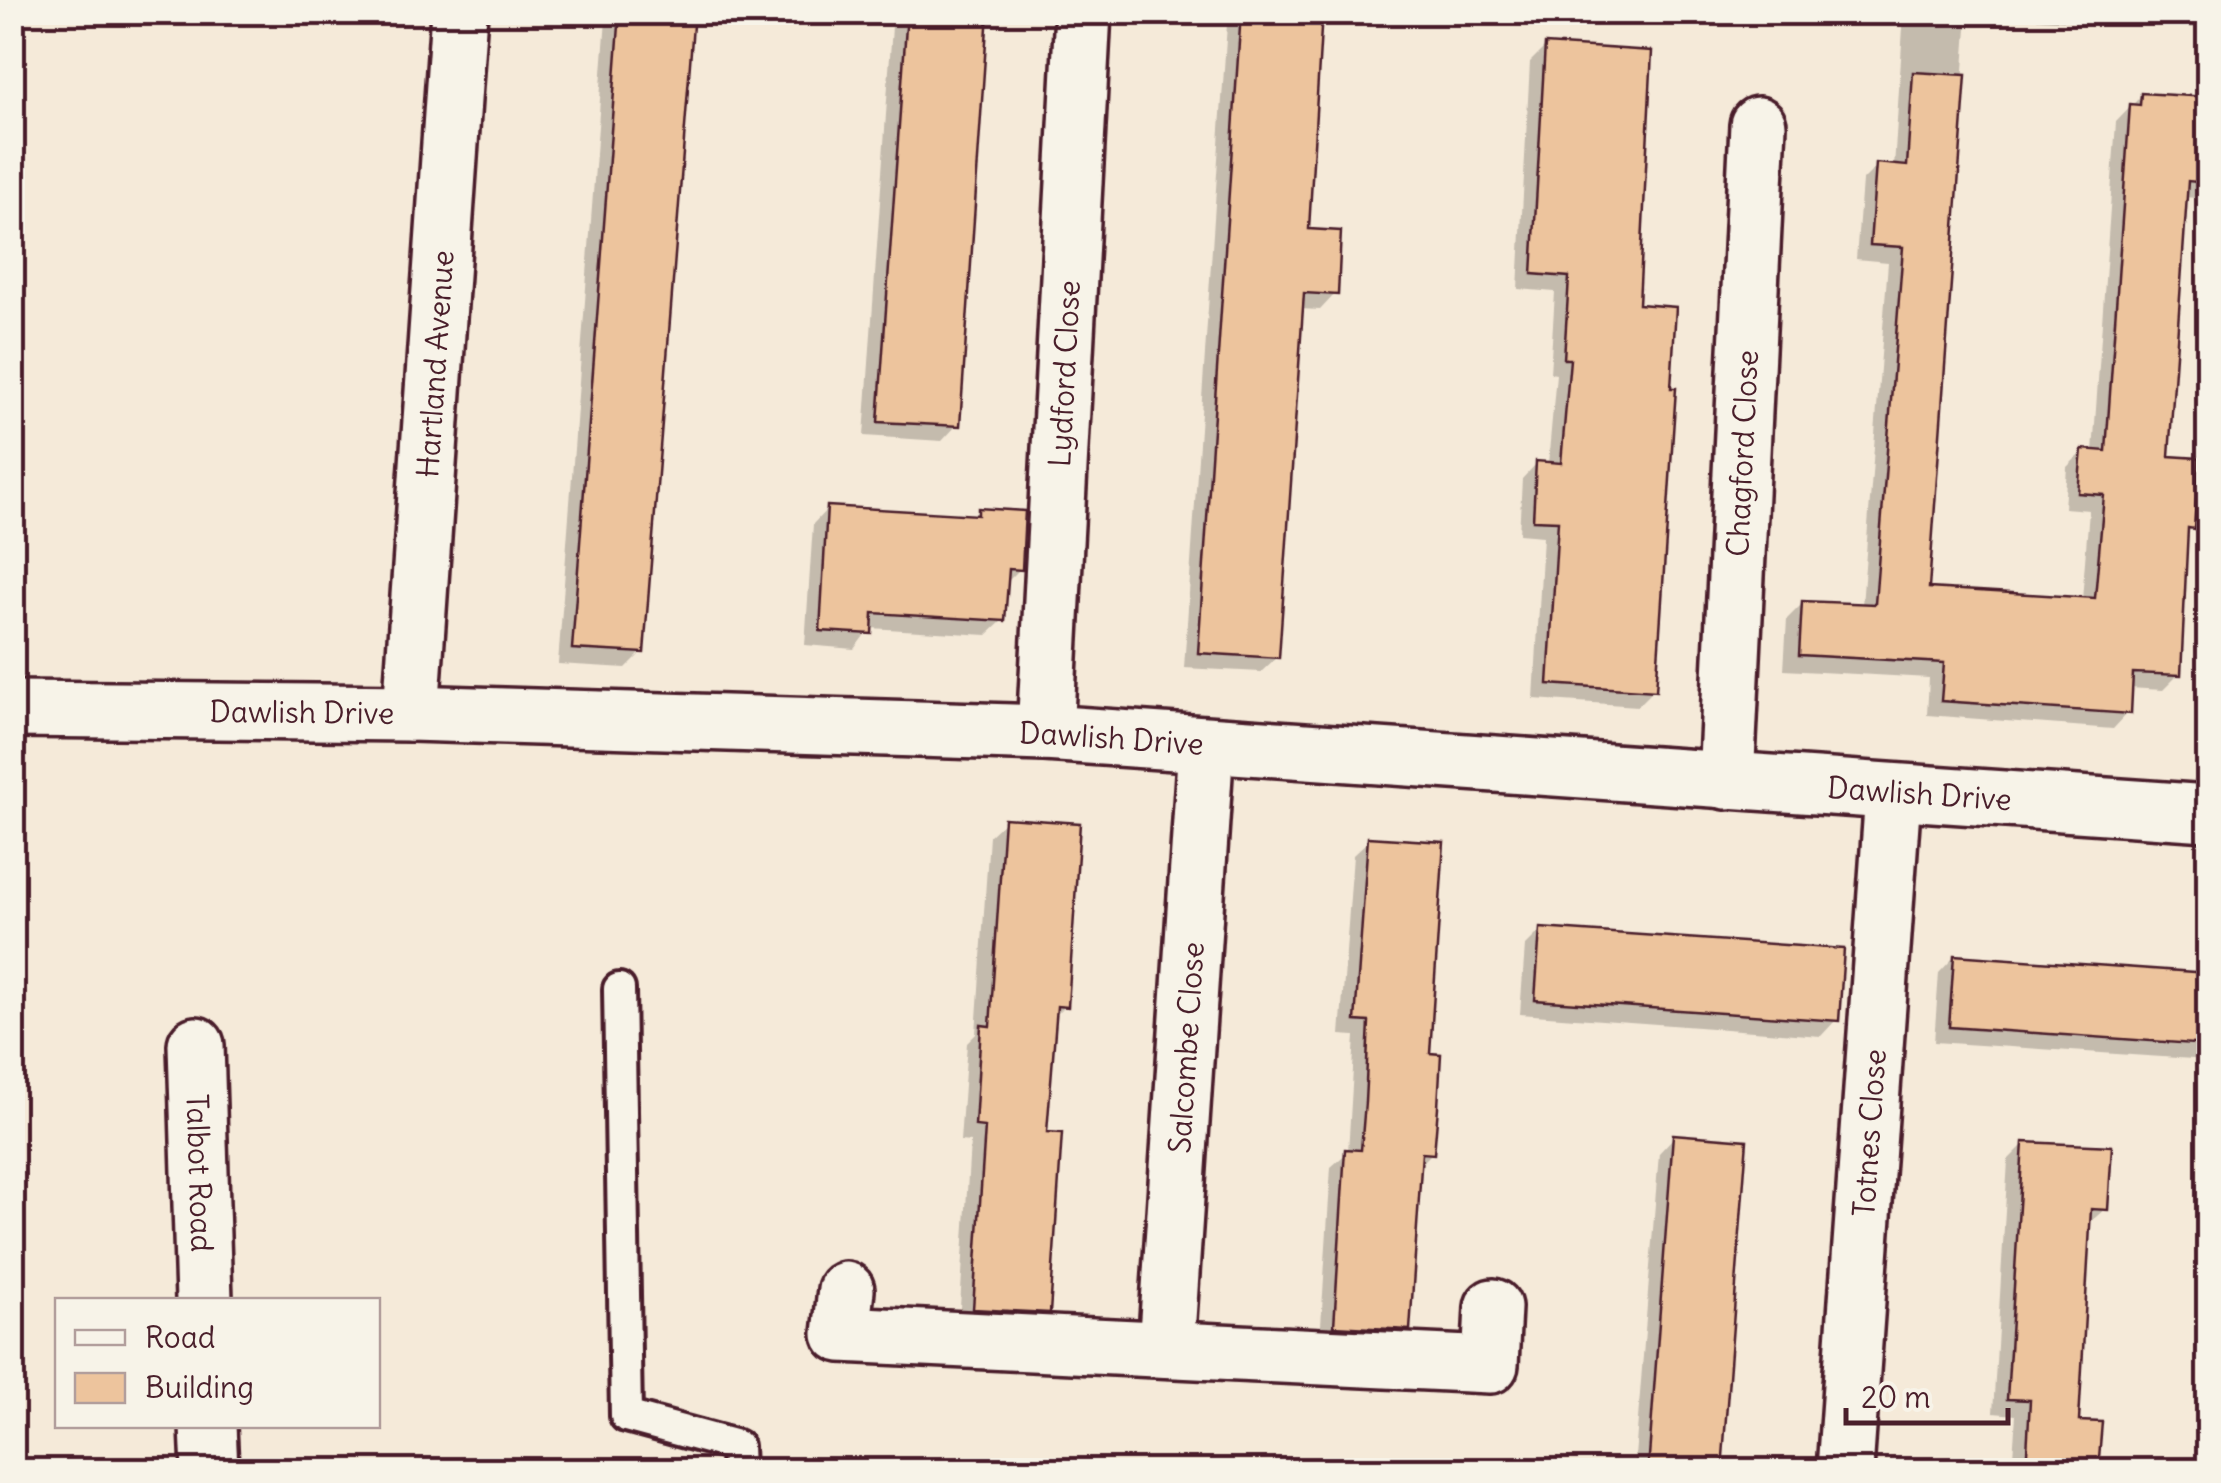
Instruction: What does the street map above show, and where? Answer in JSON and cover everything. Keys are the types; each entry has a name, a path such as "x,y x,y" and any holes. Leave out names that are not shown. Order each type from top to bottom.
{"street":[{"name":"Hartland Avenue","path":"411,713 459,12"},
{"name":"Lydford Close","path":"1046,733 1083,12"},
{"name":"Chagford Close","path":"1726,781 1758,125"},
{"name":"Dawlish Drive","path":"12,709 411,713 1046,733 2208,813"},
{"name":"Salcombe Close","path":"1166,1349 1206,745"},
{"name":"Totnes Close","path":"1845,1470 1894,794"},
{"name":"Talbot Road","path":"196,1045 204,1298"},
{"path":"846,1290 841,1334 1490,1365 1493,1307"},
{"path":"208,1428 210,1470"}],"lane":[{"path":"619,989 626,1416 737,1446 738,1470"}],"building":[{"path":"620,12 694,12 644,653 572,649"},
{"path":"907,12 988,12 960,426 878,422"},
{"path":"1241,12 1322,12 1309,229 1341,231 1338,295 1304,293 1279,658 1198,653"},
{"path":"1545,44 1652,51 1639,304 1676,307 1671,388 1676,388 1656,691 1548,684 1558,521 1533,520 1536,461 1561,463 1570,359 1564,359 1569,277 1532,274"},
{"path":"1913,72 1966,75 1929,588 2095,598 2104,495 2078,493 2082,449 2106,451 2130,104 2140,105 2141,93 2208,97 2208,183 2188,181 2169,456 2199,458 2194,529 2188,528 2181,675 2133,673 2131,714 1941,701 1944,663 1799,655 1802,601 1875,604 1903,247 1870,245 1876,163 1907,166"},
{"path":"827,506 978,515 978,508 1025,511 1022,570 1009,569 1005,621 873,613 872,634 820,631"},
{"path":"1004,818 1080,823 1068,1007 1057,1006 1047,1132 1062,1133 1050,1313 973,1309 985,1127 975,1126 981,1025 990,1026"},
{"path":"1368,837 1444,842 1430,1053 1441,1054 1438,1107 1434,1154 1422,1153 1410,1330 1334,1326 1345,1149 1361,1150 1365,1102 1369,1022 1355,1021"},
{"path":"1540,928 1844,949 1839,1021 1535,1000"},
{"path":"1954,955 2208,973 2208,1045 1949,1027"},
{"path":"1673,1134 1747,1140 1722,1470 1648,1470"},
{"path":"2023,1142 2112,1146 2108,1210 2091,1209 2079,1421 2102,1422 2098,1470 2026,1470 2030,1400 2007,1399"}]}
